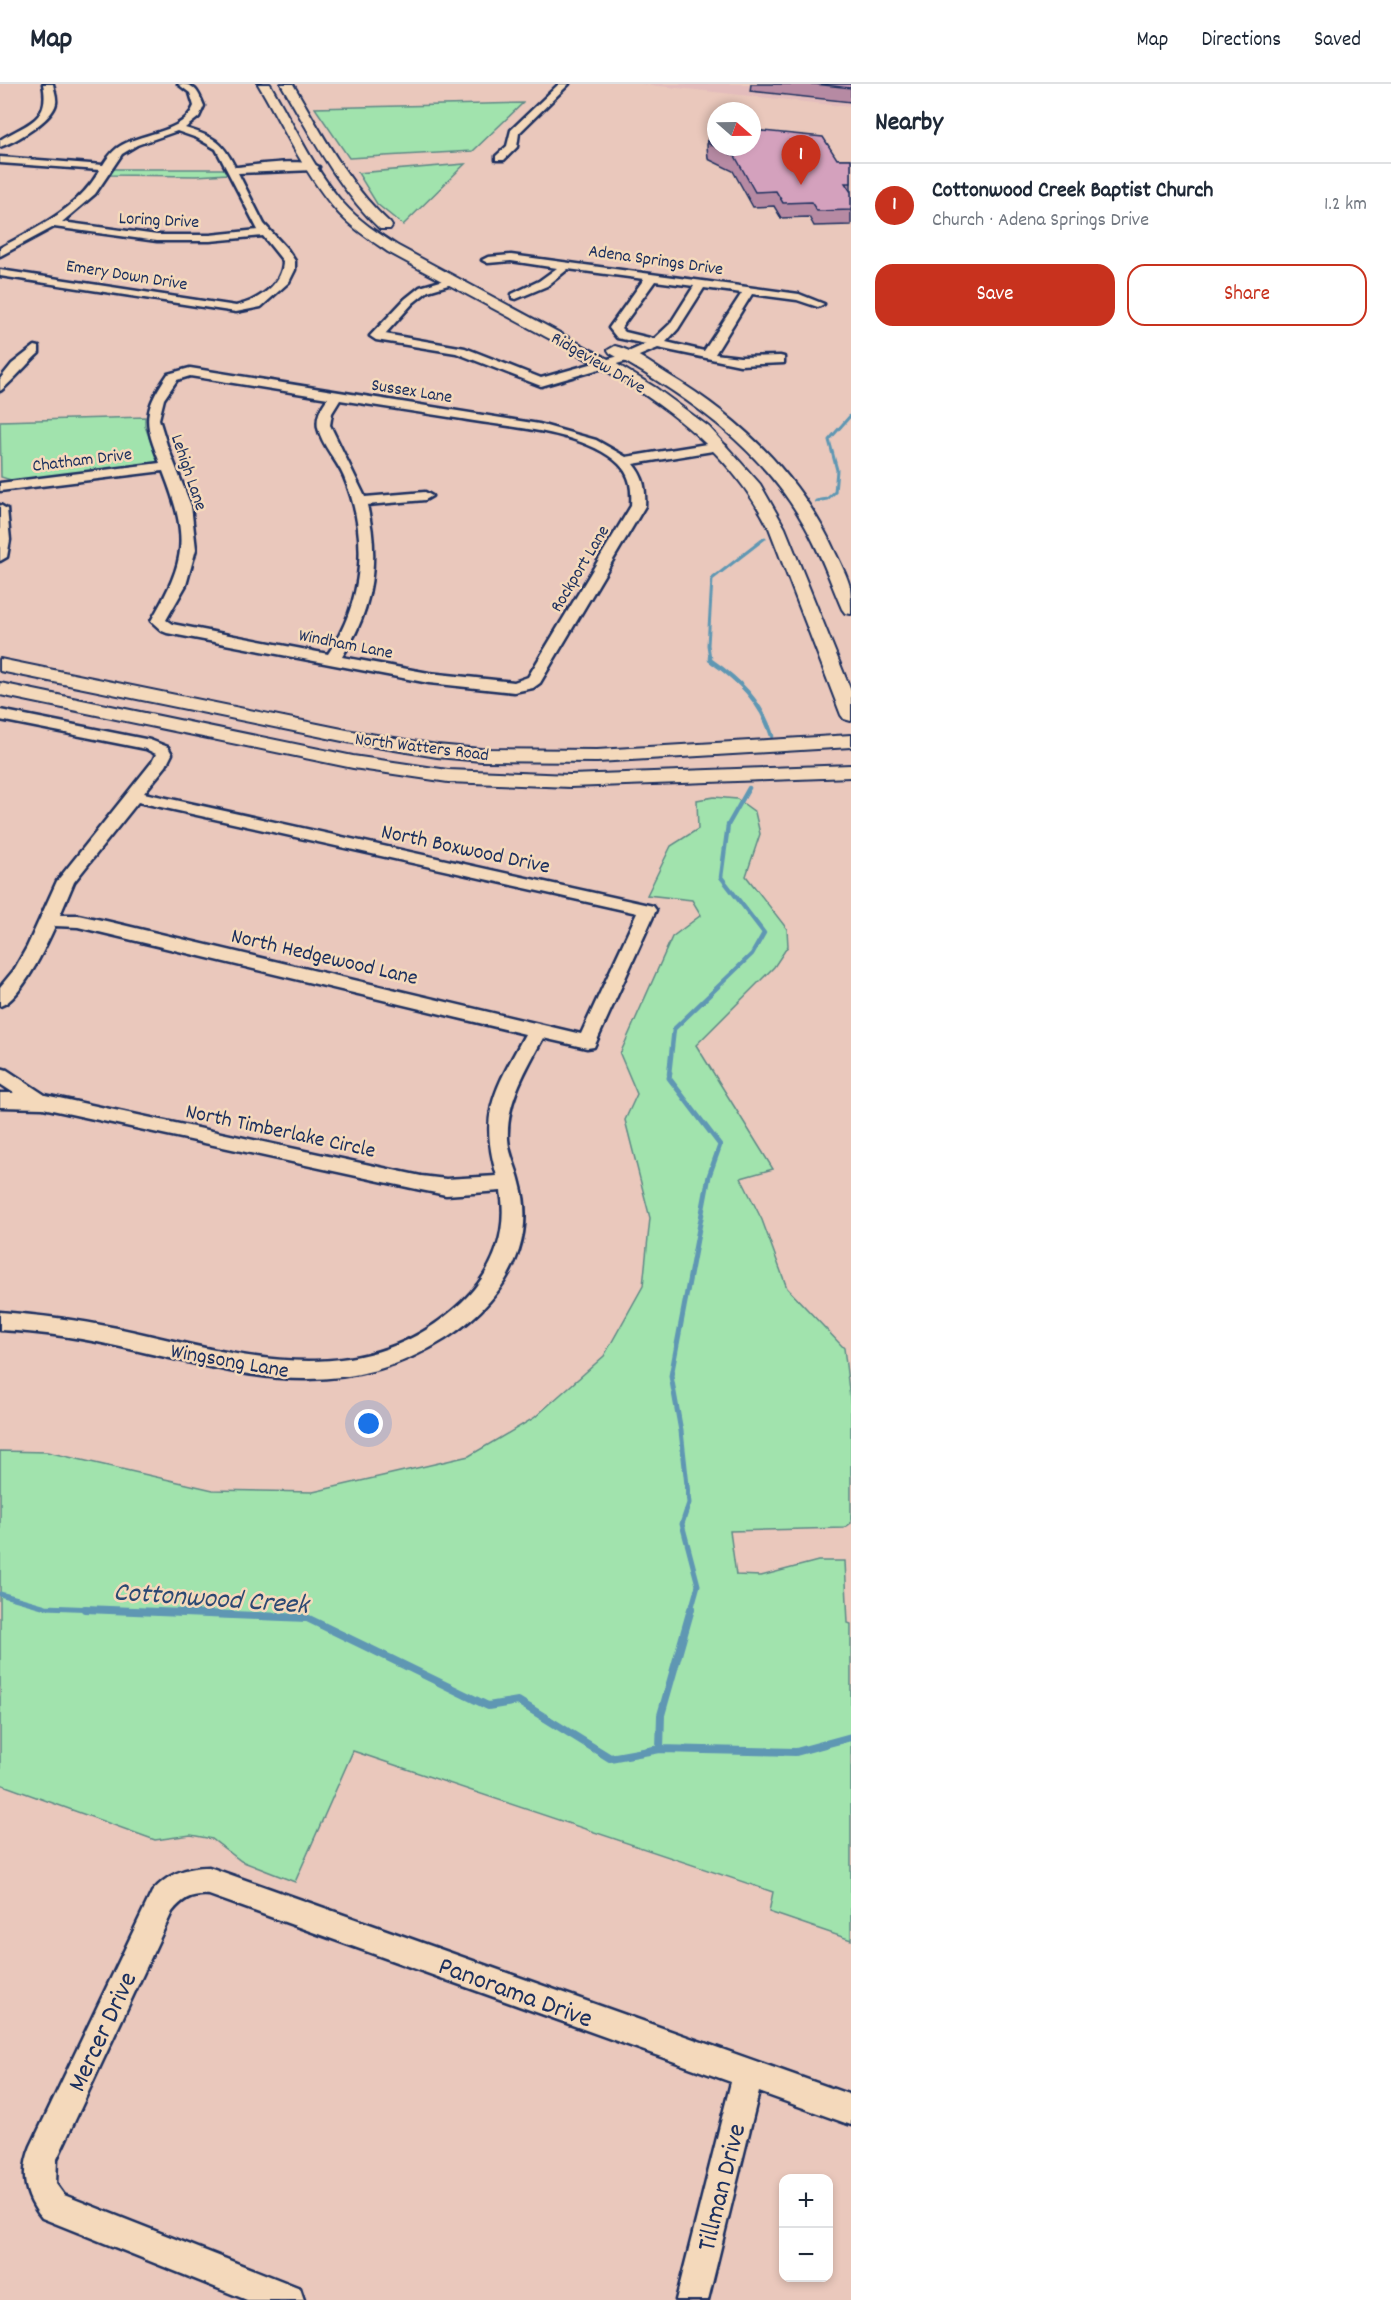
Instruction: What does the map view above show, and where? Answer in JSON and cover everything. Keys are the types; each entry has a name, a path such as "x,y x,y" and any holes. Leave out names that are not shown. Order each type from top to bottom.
{"main road":[{"name":"Ridgeview Drive","path":"264,84 339,206 362,228 393,249 605,363 651,391 703,430 723,451 754,487 777,528 851,715"},
{"path":"286,84 335,166 365,208 399,236"},
{"path":"314,167 335,166"},
{"name":"Ridgeview Drive","path":"511,293 536,307"},
{"name":"Ridgeview Drive","path":"607,345 706,405 763,456 787,485 814,525 851,609"},
{"path":"723,451 743,447 763,456"},
{"path":"777,528 814,525"},
{"name":"North Watters Road","path":"0,665 352,737 437,751 481,755 597,756 851,741"},
{"name":"North Watters Road","path":"0,689 353,762 448,776 570,781 851,771"}],"street":[{"path":"0,144 41,119 49,111 51,100 48,84"},
{"path":"0,253 53,224 87,197 98,186 114,155 124,147 176,128 191,120 199,110 194,92 183,84"},
{"path":"500,158 512,147 514,132 564,84"},
{"path":"176,128 215,143 223,151 264,234"},
{"path":"0,160 107,168"},
{"path":"234,174 304,172 314,167"},
{"name":"Loring Drive","path":"53,224 157,238 210,238 264,234"},
{"name":"Emery Down Drive","path":"0,273 236,309 249,308 258,305 285,280 289,270 285,255 264,234"},
{"name":"Adena Springs Drive","path":"488,260 511,258 566,265 799,297 818,304"},
{"path":"511,293 543,286 566,265"},
{"path":"652,277 615,328 621,335 708,355 763,363 780,360"},
{"path":"451,281 424,289 409,301 376,336 442,346 472,354 527,379 541,382 627,356 655,344 664,337 700,284"},
{"path":"708,355 749,290"},
{"path":"0,387 16,367 35,350"},
{"name":"Sussex Lane","path":"182,373 196,373 557,432 592,443 628,465"},
{"name":"Lehigh Lane","path":"160,624 159,618 179,585 189,549 187,518 154,428 154,410 172,377 182,373"},
{"path":"332,660 342,647 364,590 369,565 367,524 361,501 343,460 325,430 325,413 336,396"},
{"path":"628,465 723,451"},
{"name":"Rockport Lane","path":"527,685 534,681 639,506 640,489 628,465"},
{"name":"Chatham Drive","path":"0,487 169,466"},
{"path":"361,501 425,496"},
{"path":"0,509 3,525 0,557"},
{"name":"Windham Lane","path":"160,624 167,628 453,682 514,687 527,685"},
{"path":"0,1000 22,973 50,920 66,880 164,759 163,752 157,747 1,714"},
{"name":"North Boxwood Drive","path":"133,796 647,910 587,1042"},
{"name":"North Hedgewood Lane","path":"50,920 78,921 106,927 587,1042"},
{"name":"Wingsong Lane","path":"0,1321 72,1328 269,1369 315,1370 353,1366 415,1345 458,1319 477,1301 495,1278 507,1252 513,1231 514,1204 510,1183 501,1158 498,1134 500,1110 537,1030"},
{"name":"North Timberlake Circle","path":"0,1075 43,1101"},
{"name":"North Timberlake Circle","path":"0,1100 43,1101 421,1183 446,1187 510,1183"},
{"name":"Panorama Drive","path":"181,1884 194,1880 209,1881 851,2110"},
{"name":"Mercer Drive","path":"181,1884 165,1896 152,1923 42,2157 39,2186 53,2207 288,2300"},
{"name":"Tillman Drive","path":"692,2300 748,2074"}],"shaded area":[{"path":"641,84 851,84 851,107"}],"green space":[{"path":"523,103 473,151 349,158 315,108"},
{"path":"465,164 403,225 377,204 358,173"},
{"path":"113,169 224,169 227,174 110,175"},
{"path":"145,417 145,426 159,464 14,481 1,477 0,421"},
{"path":"714,797 737,799 755,812 760,834 746,876 787,929 788,946 774,967 696,1045 773,1169 741,1178 762,1220 787,1288 844,1348 851,1407 851,1523 844,1528 730,1531 736,1575 761,1576 818,1561 845,1561 848,1623 851,1624 851,1940 769,1912 773,1892 353,1751 295,1882 241,1861 212,1839 191,1835 155,1840 0,1784 0,1451 47,1452 213,1490 313,1492 469,1456 534,1418 604,1356 643,1286 650,1218 625,1120 637,1094 620,1054 672,937 701,915 692,900 647,895 671,846 698,829 697,800"}],"building":[{"path":"814,84 851,84 851,88"},
{"path":"761,131 823,137 837,159 851,159 851,183 845,183 851,192 851,210 817,211 811,202 783,203 776,191 755,192 735,156 761,156"}],"waterway":[{"path":"816,501 827,499 835,492 837,470 829,440 851,415"},
{"path":"710,658 708,645 712,579 765,538"},
{"path":"710,658 748,692 762,712 772,736"},
{"path":"669,1074 674,1029 752,954 764,933 721,877 728,825 749,788"},
{"path":"670,1073 669,1078 720,1145 709,1176 671,1376 681,1431 689,1503 682,1524 698,1585 691,1610"},
{"name":"Cottonwood Creek","path":"0,1594 46,1607 121,1610"},
{"name":"Cottonwood Creek","path":"85,1609 307,1618 488,1706 518,1701 610,1758 660,1749"},
{"path":"660,1749 661,1715 691,1609"},
{"name":"Cottonwood Creek","path":"660,1749 796,1752 851,1737"}],"place":[{"name":"Cottonwood Creek Baptist Church","path":"801,185"}]}
